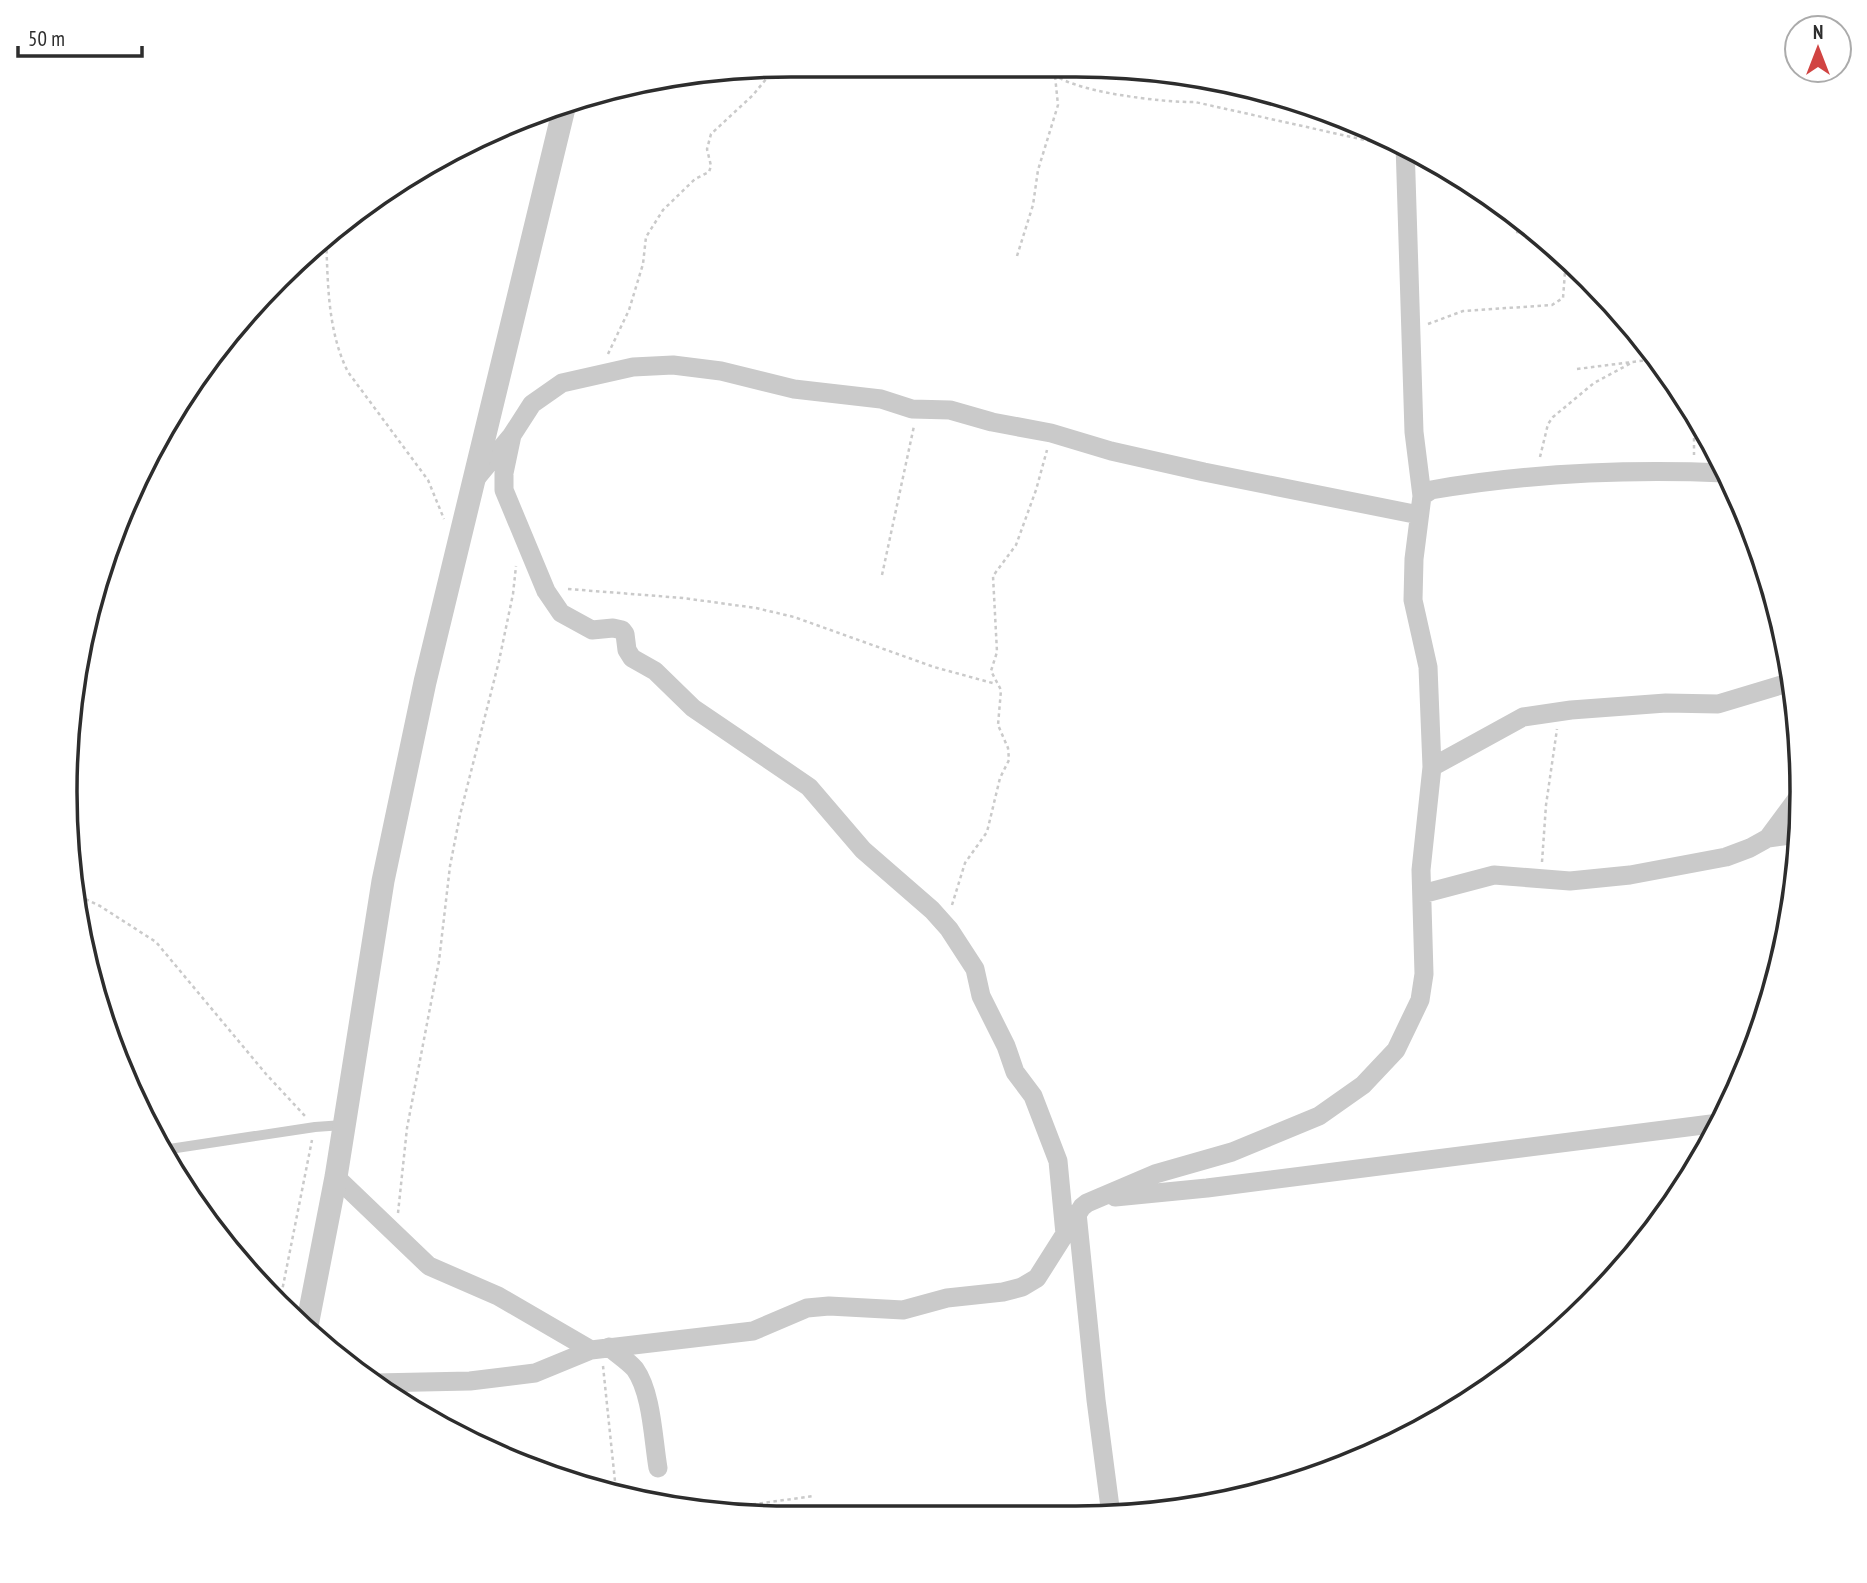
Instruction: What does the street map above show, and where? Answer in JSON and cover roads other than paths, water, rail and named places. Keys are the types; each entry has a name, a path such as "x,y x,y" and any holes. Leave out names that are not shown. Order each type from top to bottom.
{"street":[{"path":"308,1318 336,1177 383,881 425,682 562,115"},
{"path":"390,1383 470,1381 535,1373 600,1348 753,1331 807,1308 829,1306 903,1310 947,1298 1003,1292 1021,1287 1037,1278 1077,1213 1087,1203 1155,1174 1232,1152 1320,1116 1363,1085 1396,1050 1420,1000 1424,974 1421,870 1432,767 1428,667 1413,600 1420,506 1414,432 1405,158"},
{"path":"474,481 512,435 532,404 548,391 562,383 633,367 673,365 721,371 794,389 881,399 902,407 950,410 1204,472 1420,506"},
{"path":"512,435 504,473 505,490 544,587 565,616 592,630 622,630 632,657 655,671 693,708 809,786 863,850 946,925 975,969 981,996 1016,1072 1033,1096 1058,1161 1065,1234"},
{"path":"1420,506 1431,490 1466,484 1618,471 1715,473"},
{"path":"1432,767 1523,717 1571,710 1666,703 1718,704 1782,685"},
{"path":"1768,838 1789,809"},
{"path":"1422,894 1494,876 1570,881 1630,876 1726,857 1768,838 1788,835"},
{"path":"1096,1198 1207,1188 1707,1124"},
{"path":"336,1177 429,1266 498,1296 634,1367 646,1396 658,1468"},
{"path":"1077,1213 1110,1505"}],"lane":[{"path":"173,1148 315,1126 343,1125"}]}
